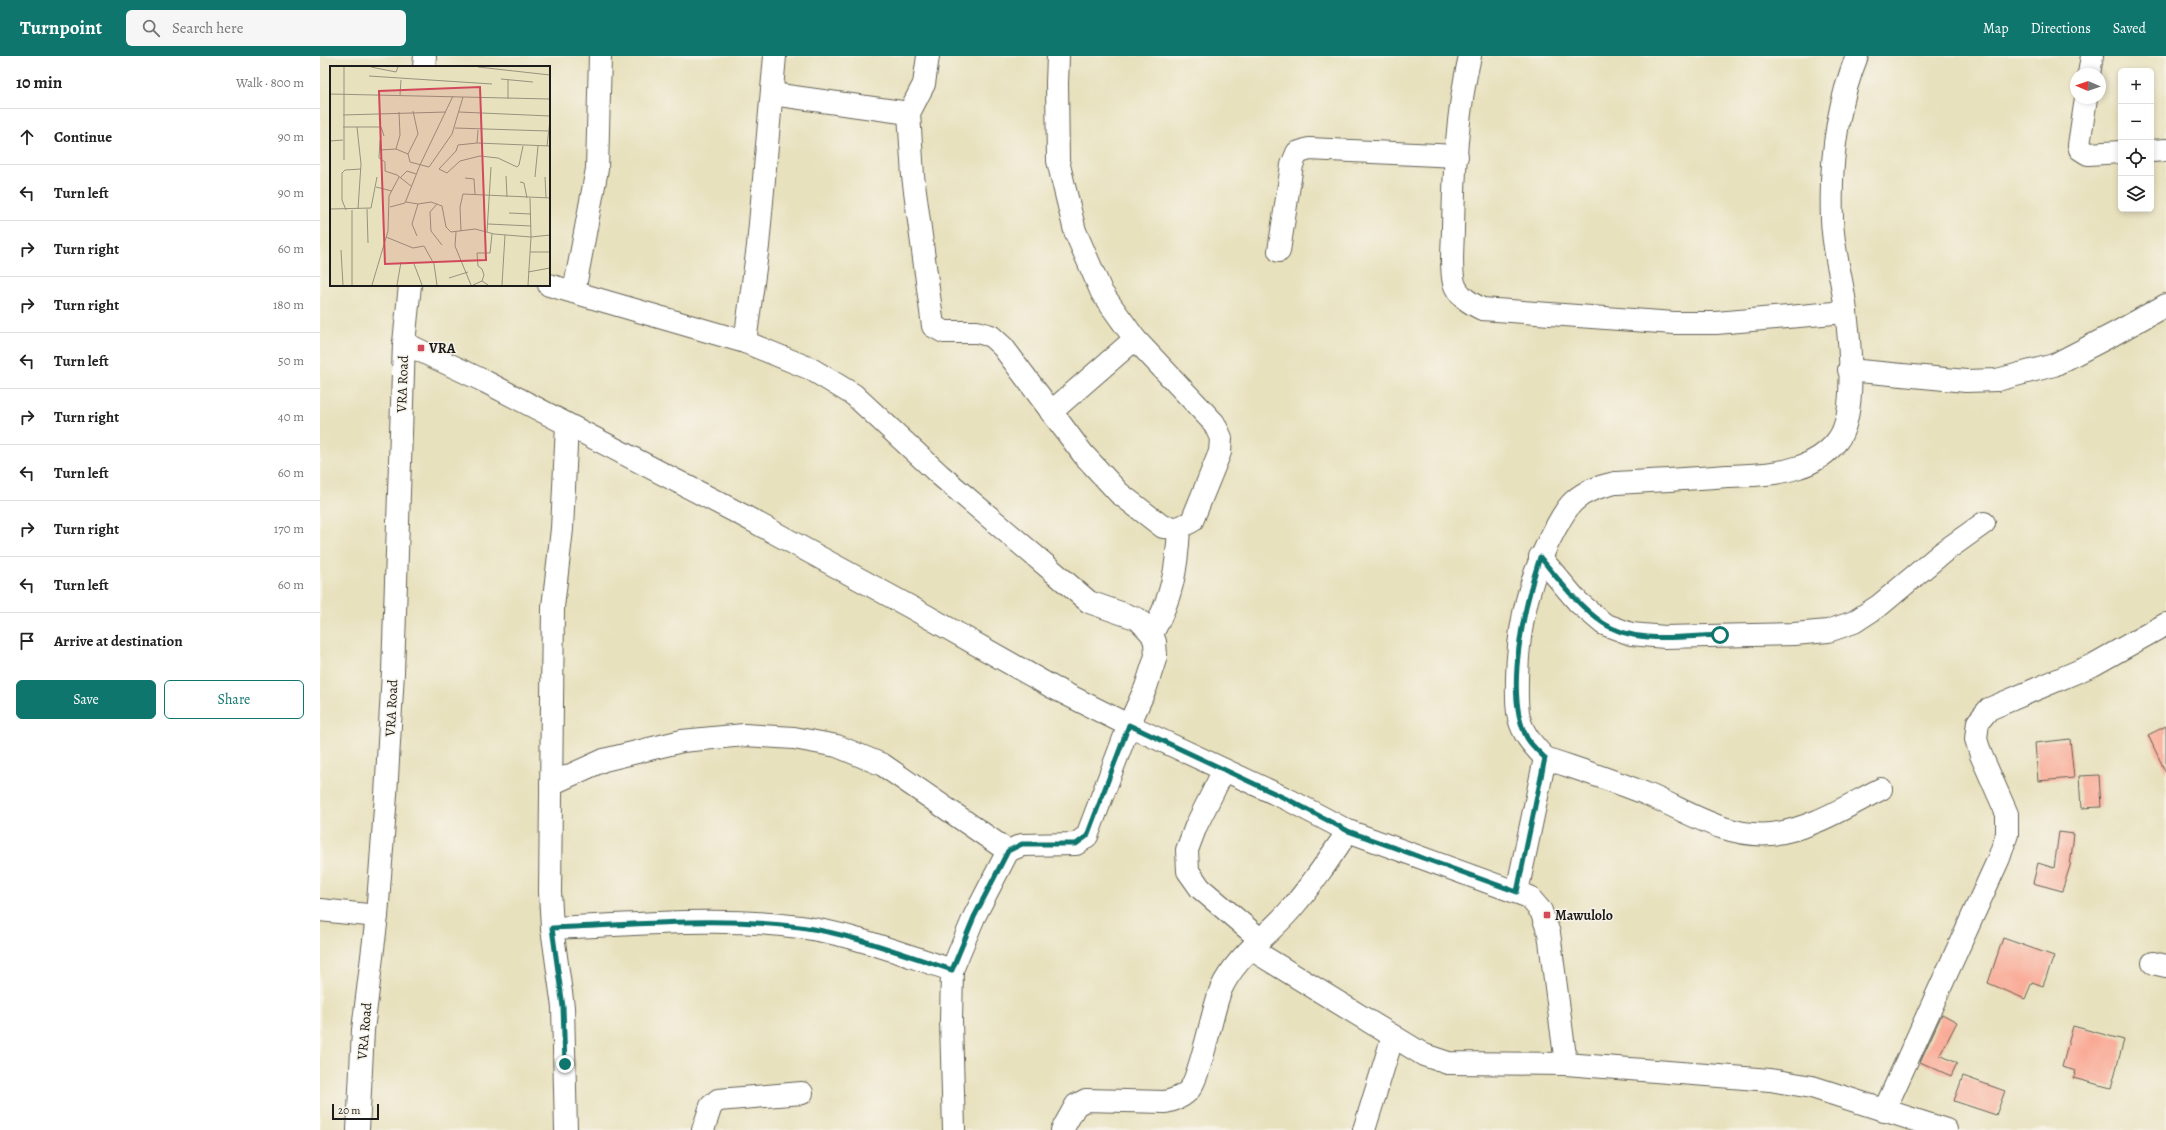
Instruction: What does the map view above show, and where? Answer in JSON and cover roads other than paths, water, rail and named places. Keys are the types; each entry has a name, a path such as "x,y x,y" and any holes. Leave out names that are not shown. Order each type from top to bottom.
{"street":[{"path":"424,66 425,56"},
{"path":"574,292 597,170 600,56"},
{"path":"745,342 758,246 775,56"},
{"path":"928,56 924,84 909,113 913,176 934,326 944,332 976,332 991,336 1004,347 1083,454 1120,493 1163,527 1179,528 1192,521 1220,452 1221,438 1214,423 1135,339 1102,293 1075,231 1058,161 1056,83 1058,56"},
{"path":"1470,56 1462,103 1457,156 1452,256 1454,284 1466,301 1482,309 1674,323 1716,323 1846,312"},
{"path":"1856,56 1849,74 1838,119 1833,166 1832,219 1834,254 1846,312 1850,400 1846,424 1838,441 1820,457 1799,467 1772,473 1615,483 1590,489 1572,502 1540,557 1528,595 1522,625 1518,659 1517,690 1519,717 1527,738 1545,758 1642,792 1720,828 1746,834 1772,834 1798,828 1821,819 1881,789"},
{"path":"2091,68 2092,56"},
{"path":"772,94 909,113"},
{"path":"2085,104 2079,145 2080,149 2088,154 2118,152"},
{"path":"1278,251 1292,165 1297,153 1309,149 1457,156"},
{"path":"2154,151 2166,150"},
{"path":"550,285 745,342 811,369 854,395 946,480 1089,602 1138,619 1152,634 1156,642 1156,656 1146,687 1129,725 1087,836 1076,844 1022,844 1008,851 974,917 952,970 951,1021 954,1130"},
{"name":"VRA Road","path":"358,1130 363,1030 377,916 386,794 393,672 404,344 410,286"},
{"path":"1849,370 1966,381 1997,380 2054,365 2166,305"},
{"path":"1051,412 1135,339"},
{"path":"404,344 486,382 567,424 819,557 1052,687 1129,725 1348,831 1530,897 1536,902 1549,933 1566,1064"},
{"path":"566,1130 563,1007 552,928 551,784 553,607 562,529 567,424"},
{"path":"1540,557 1578,602 1604,624 1631,634 1665,637 1794,634 1828,631 1854,622 1880,605 1942,553 1984,523"},
{"path":"1152,634 1170,598 1178,558 1179,528"},
{"path":"1884,1111 1999,858 2007,834 2007,814 1981,755 1976,739 1978,722 1989,709 2093,665 2166,624"},
{"path":"551,784 604,760 682,741 744,735 794,738 837,746 883,765 1008,851"},
{"path":"1517,892 1545,758"},
{"path":"1224,770 1196,826 1187,850 1188,871 1200,888 1236,917 1256,945 1424,1055 1448,1063 1566,1064 1770,1080 1812,1087 1946,1130"},
{"path":"1062,1130 1076,1105 1086,1100 1165,1102 1177,1099 1188,1092 1195,1079 1218,997 1227,977 1309,888 1348,831"},
{"path":"320,910 377,916"},
{"path":"552,928 703,922 800,927 842,934 952,970"},
{"path":"1364,1130 1393,1036"},
{"path":"703,1130 711,1106 718,1100 802,1093"}],"place":[{"name":"VRA","path":"421,348"},
{"name":"Mawulolo","path":"1547,915"}]}
